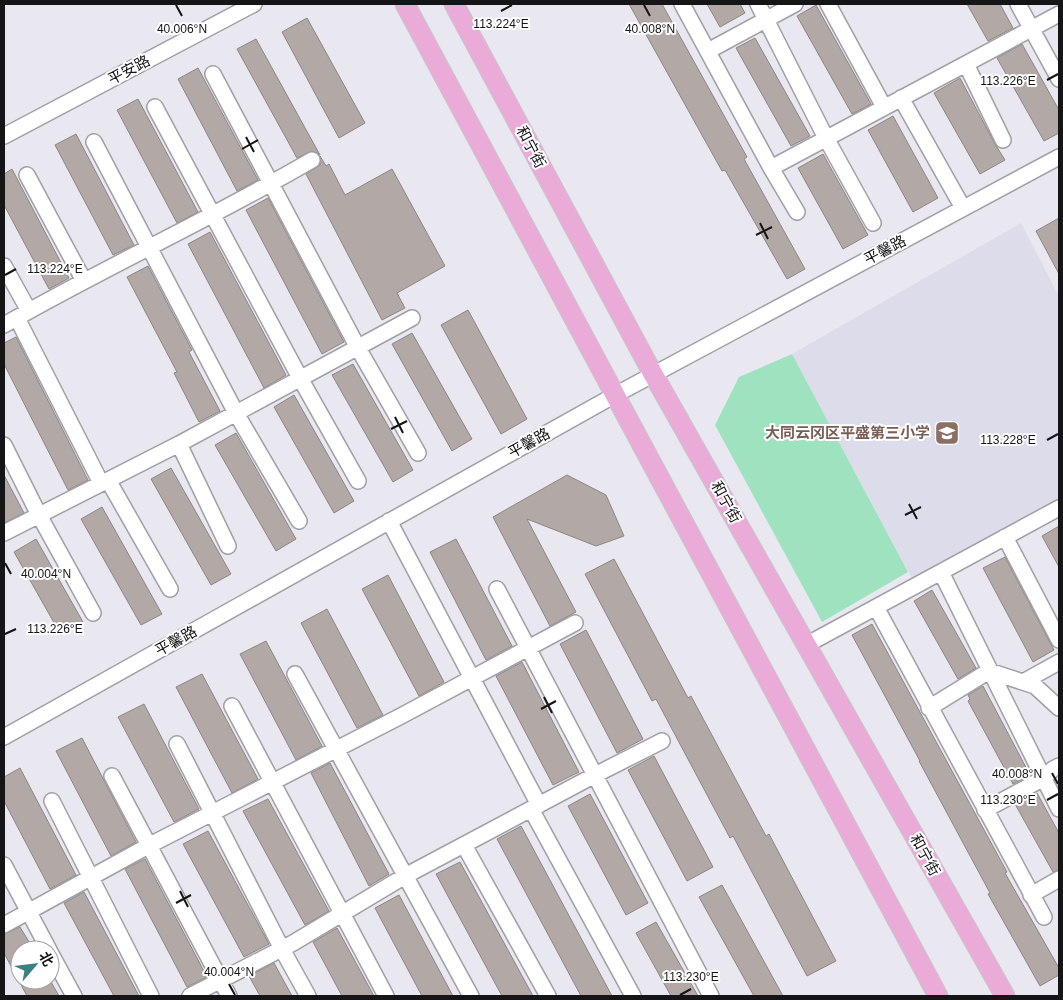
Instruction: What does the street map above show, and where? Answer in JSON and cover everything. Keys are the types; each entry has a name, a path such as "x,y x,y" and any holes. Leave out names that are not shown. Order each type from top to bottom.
{"main road":[{"path":"405,4 938,996"},
{"name":"和宁街","path":"454,4 653,374 1005,996"}],"street":[{"name":"平安路","path":"4,136 254,4"},
{"path":"682,4 797,212"},
{"path":"758,4 872,224"},
{"path":"708,51 795,4"},
{"path":"828,4 884,107"},
{"path":"1018,4 1059,79"},
{"path":"771,168 1059,14"},
{"path":"966,64 1003,140"},
{"path":"213,74 358,348 418,453"},
{"path":"901,98 963,208"},
{"path":"155,107 300,378 358,481"},
{"path":"94,142 236,413 299,521"},
{"name":"平馨路","path":"4,737 653,374 1059,157"},
{"path":"16,318 271,184 312,160"},
{"path":"27,175 84,281"},
{"path":"4,266 16,318 104,482 170,589"},
{"path":"4,533 179,444 412,318"},
{"path":"179,444 228,546"},
{"path":"4,445 39,515 93,613"},
{"path":"806,645 1059,508"},
{"path":"389,521 472,678 535,807 633,996"},
{"path":"1005,538 1059,640"},
{"path":"941,572 1059,809"},
{"path":"497,589 711,996"},
{"path":"876,607 929,708 1044,917"},
{"path":"4,925 148,846 273,783 575,623"},
{"path":"1023,682 1059,662"},
{"path":"929,708 990,671 1035,686 1059,708"},
{"path":"295,674 471,996"},
{"path":"232,706 386,996"},
{"path":"190,996 282,949 405,876 594,775 662,741"},
{"path":"177,744 308,996"},
{"path":"985,810 1044,778 1059,766"},
{"path":"112,776 229,996"},
{"path":"52,801 151,996"},
{"path":"464,845 548,996"},
{"path":"4,865 43,940"},
{"path":"1031,895 1059,879"},
{"path":"60,971 74,996"}],"shaded area":[{"name":"大同云冈区平盛第三小学","path":"1021,223 1059,296 1059,513 917,588 792,354"}],"green space":[{"path":"792,354 908,572 822,622 715,425 739,377"}],"building":[{"path":"629,4 662,4 747,157 744,159 805,269 787,279 725,170 722,171"},
{"path":"707,4 740,4 745,13 720,27"},
{"path":"967,4 1000,4 1013,28 988,41"},
{"path":"816,5 871,104 852,114 797,16"},
{"path":"307,18 365,123 339,138 282,32"},
{"path":"755,38 810,136 791,146 736,48"},
{"path":"256,39 320,155 312,151 297,158 237,49"},
{"path":"1022,44 1059,110 1059,133 1044,141 997,58"},
{"path":"198,68 258,180 237,191 178,79"},
{"path":"960,78 1005,160 980,174 934,93"},
{"path":"138,99 198,212 177,223 117,110"},
{"path":"893,116 938,198 913,212 868,130"},
{"path":"76,134 134,245 113,255 55,145"},
{"path":"823,154 868,235 843,249 798,168"},
{"path":"320,156 326,166 329,164 345,195 392,169 445,266 397,293 405,308 382,320 306,174 320,165"},
{"path":"12,169 69,278 49,289 4,205 4,174"},
{"path":"268,198 344,342 322,354 246,210"},
{"path":"1059,218 1059,274 1036,231"},
{"path":"210,232 286,375 264,388 188,244"},
{"path":"148,266 192,350 189,352 220,411 199,422 174,373 177,372 127,277"},
{"path":"468,310 527,419 501,434 441,325"},
{"path":"412,333 472,439 452,451 392,344"},
{"path":"16,337 88,480 68,490 4,364 4,343"},
{"path":"353,364 413,470 393,482 332,375"},
{"path":"294,395 354,501 334,513 274,407"},
{"path":"236,433 296,539 276,551 215,445"},
{"path":"171,468 231,574 211,585 151,479"},
{"path":"4,475 24,513 4,523"},
{"path":"567,475 606,495 624,536 596,546 527,519 576,612 550,626 493,517"},
{"path":"102,507 162,614 141,625 81,519"},
{"path":"1059,526 1059,567 1042,536"},
{"path":"36,539 83,622 61,635 14,552"},
{"path":"456,539 512,646 486,660 430,552"},
{"path":"1005,557 1054,650 1033,662 983,568"},
{"path":"614,559 688,698 691,696 766,836 769,834 836,961 807,976 733,836 730,838 656,699 652,701 585,574"},
{"path":"388,575 444,682 419,696 362,589"},
{"path":"932,590 976,668 958,679 914,601"},
{"path":"327,609 383,715 357,728 301,623"},
{"path":"872,624 1007,872 1005,873 1059,968 1059,975 1040,986 988,894 990,893 852,635"},
{"path":"586,630 643,739 617,753 560,644"},
{"path":"266,641 322,746 296,760 240,654"},
{"path":"522,662 579,772 553,785 496,676"},
{"path":"202,674 258,779 232,793 176,687"},
{"path":"983,686 1030,775 1013,784 968,701 970,699 968,695"},
{"path":"144,704 199,809 174,822 118,717"},
{"path":"82,738 136,842 111,856 56,751"},
{"path":"654,756 713,867 687,881 628,770"},
{"path":"330,763 389,874 369,886 311,773"},
{"path":"20,768 76,875 50,889 4,801 4,777"},
{"path":"1037,793 1059,833 1059,870 1053,872 1015,804"},
{"path":"590,794 648,903 626,915 568,806"},
{"path":"268,799 329,911 305,925 243,811"},
{"path":"521,826 612,996 581,996 497,839"},
{"path":"208,831 269,944 244,957 183,844"},
{"path":"145,859 207,977 187,987 125,869"},
{"path":"460,862 533,996 502,996 436,874"},
{"path":"722,885 783,996 754,996 699,897"},
{"path":"84,892 139,996 114,996 64,903"},
{"path":"399,895 453,996 422,996 375,908"},
{"path":"656,922 698,996 671,996 636,933"},
{"path":"20,927 28,940 10,940 10,964 4,953 4,934"},
{"path":"337,928 374,996 342,996 313,942"},
{"path":"274,963 292,996 260,996 249,976"},
{"path":"24,990 56,990 59,996 27,996"}],"place":[{"name":"大同云冈区平盛第三小学","path":"947,433"}]}
